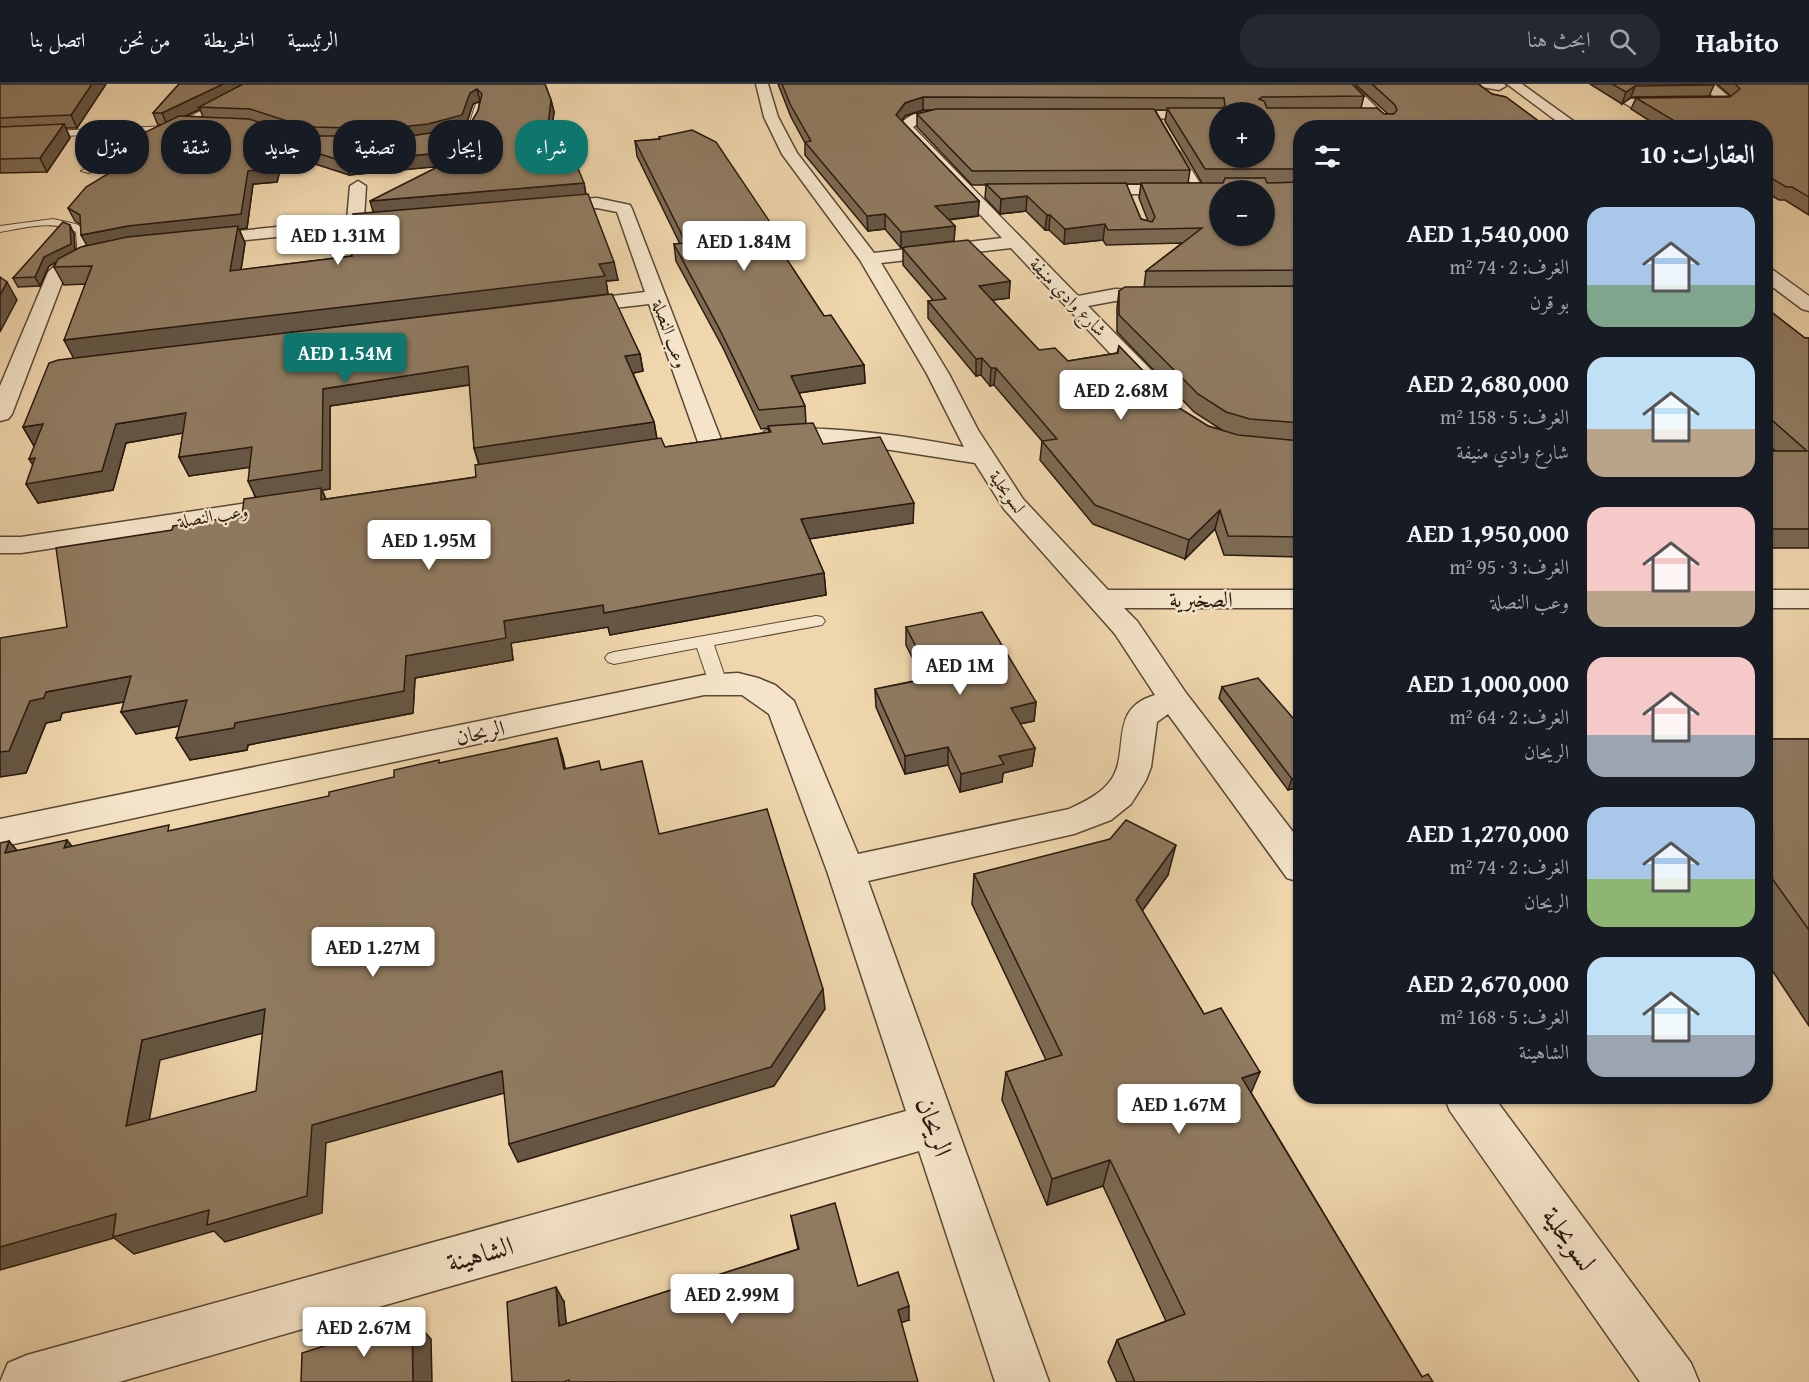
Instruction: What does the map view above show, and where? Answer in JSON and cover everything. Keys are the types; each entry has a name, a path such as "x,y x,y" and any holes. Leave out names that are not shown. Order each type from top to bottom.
{"street":[{"name":"لسويحلية","path":"762,84 773,122 790,154 869,259 938,374 955,411 982,457 1013,504 1126,628 1175,701 1293,859"},
{"path":"1346,84 1382,120"},
{"path":"1499,84 1547,120"},
{"path":"1499,84 1562,120"},
{"path":"1631,103 1724,102 1726,100 1706,84"},
{"name":"شارع وادي منيفة","path":"970,115 919,117 908,122 905,127 977,191 1015,242 1161,394"},
{"path":"1097,115 1158,119 1209,116"},
{"path":"1354,115 1377,115"},
{"path":"356,224 358,186"},
{"path":"1061,190 1130,195 1204,190"},
{"name":"وعب النصلة","path":"532,208 597,203 624,209 656,297 720,441 797,434 851,435 982,457"},
{"path":"182,242 414,218"},
{"name":"شارع وادي منيفة","path":"869,259 1015,242"},
{"path":"0,414 57,272 83,258 116,250"},
{"path":"1773,264 1809,289"},
{"path":"1773,279 1809,305"},
{"path":"1074,303 1115,295 1185,294"},
{"path":"549,310 656,297"},
{"path":"16,375 39,372"},
{"name":"وعب النصلة","path":"0,545 21,545 306,502"},
{"path":"1773,598 1809,598"},
{"name":"الصخبرية","path":"1101,599 1293,599"},
{"name":"الريحان","path":"0,833 718,683 736,682 764,690 783,709 846,871 1022,1382"},
{"path":"846,871 1074,821 1092,814 1114,799 1128,782 1133,769 1139,722 1146,711 1158,704 1175,701"},
{"name":"لسويحلية","path":"1472,1104 1672,1382"},
{"name":"الشاهينة","path":"27,1382 934,1125"}],"lane":[{"path":"188,120 262,84"},
{"path":"474,120 479,105"},
{"path":"0,136 161,127"},
{"path":"153,137 161,133"},
{"path":"1171,143 1204,190"},
{"path":"0,229 45,224 73,226 81,231 83,258"},
{"path":"614,658 816,621"},
{"path":"704,642 718,683"}],"building":[{"path":"0,84 92,84 71,115 0,118"},
{"path":"179,84 223,84 162,113 153,113"},
{"path":"243,84 545,84 551,100 549,120 515,120 515,174 580,174 584,183 370,201 428,172 428,174 503,174 503,120 473,120 478,111 482,94 477,89 470,93 462,115 443,120 428,120 428,124 416,125 416,120 333,120 333,128 321,127 321,120 284,120 250,109 199,107"},
{"path":"782,84 1352,84 1364,96 1262,97 1259,99 1264,102 1224,102 1224,98 923,97 905,103 896,115 979,201 935,206 955,226 901,232 885,214 867,216 805,142 811,141 790,104"},
{"path":"1372,84 1478,84 1492,94 1506,97 1537,120 1293,120 1293,169 1205,169 1167,108 1209,108 1209,168 1275,168 1275,108 1377,108 1384,114 1394,114 1397,110 1395,105"},
{"path":"1612,84 1714,85 1635,86 1626,92"},
{"path":"1735,84 1809,84 1809,197 1773,179 1773,120 1673,120 1636,98 1730,97 1740,89"},
{"path":"936,109 1154,109 1190,170 972,171 917,114"},
{"path":"179,116 252,120 243,120 243,174 248,174 241,214 128,226 81,235 80,215 68,208 86,187 108,174 149,174 149,130 161,125 161,174 231,174 231,120 171,120"},
{"path":"64,124 40,158 0,159 0,127"},
{"path":"692,130 716,142 780,237 773,238 824,316 831,315 864,365 791,376 805,406 759,410 674,244 686,243 635,141 660,139 659,137"},
{"path":"428,133 428,154 416,155 416,135"},
{"path":"321,136 333,136 333,158 321,154"},
{"path":"1225,178 1265,178 1266,180 1224,180"},
{"path":"1293,182 1293,270 1146,271 1202,228 1108,230 1105,224 1065,229 1027,196 1001,199 986,184 1126,183 1141,219 1152,222 1155,217 1141,183 1209,183 1209,246 1275,246 1275,183"},
{"path":"588,194 614,262 599,264 605,276 64,340 92,266 54,267 58,259 81,247 127,237 238,226 230,271 352,256 351,243 355,243 353,214"},
{"path":"63,222 70,225 71,244 44,257 35,277 13,278"},
{"path":"968,240 1010,281 979,286 1039,350 1055,348 1068,361 1118,353 1119,346 1179,408 1208,426 1238,435 1293,440 1293,537 1228,536 1220,510 1189,540 1095,505 1042,441 1057,439 996,368 991,368 982,358 976,359 928,301 946,299 903,249"},
{"path":"0,277 7,282 0,295"},
{"path":"1293,286 1293,422 1250,419 1226,412 1198,394 1119,315 1119,291 1125,287"},
{"path":"612,294 640,354 625,356 654,422 474,448 468,366 323,389 322,470 248,481 252,447 179,457 186,413 116,424 102,471 26,484 35,458 29,459 43,424 23,427 49,363 58,360"},
{"path":"1773,313 1805,338 1809,338 1809,529 1773,529 1773,451 1807,451 1773,421"},
{"path":"813,423 823,444 880,437 914,503 801,519 824,573 604,613 603,605 504,621 506,638 406,656 404,691 235,723 234,728 176,738 187,700 121,712 131,676 46,692 44,698 30,701 9,751 0,752 0,638 67,627 56,548 172,530 173,526 242,516 244,499 321,488 321,500 476,477 475,465 661,438 665,447 771,432 768,426"},
{"path":"982,612 1036,702 1011,708 1035,748 999,756 1004,764 961,774 948,747 905,756 875,689 932,678 906,627"},
{"path":"1258,678 1293,718 1293,779 1292,779 1222,687"},
{"path":"557,738 564,769 599,761 601,770 642,761 659,834 767,809 823,989 771,1067 509,1144 502,1071 312,1125 307,1196 207,1225 209,1210 113,1237 116,1214 0,1247 0,843 9,841 5,853 67,840 64,848 169,825 168,831 329,796 329,792 394,777 394,770 439,760 439,763","holes":["265,1009 256,1091 126,1126 142,1040"]},
{"path":"1773,739 1809,739 1809,930 1773,880"},
{"path":"1126,820 1176,845 1136,900 1204,1014 1221,1008 1260,1072 1242,1078 1422,1377 1428,1374 1433,1382 1135,1382 1117,1340 1185,1314 1110,1160 1052,1179 1006,1072 1062,1055 974,874 1110,839"},
{"path":"835,1203 858,1286 898,1272 909,1306 898,1310 918,1382 569,1382 569,1380 564,1382 512,1382 507,1302 556,1287 559,1326 799,1249 791,1216"},
{"path":"412,1318 413,1382 301,1382 302,1353"}]}
